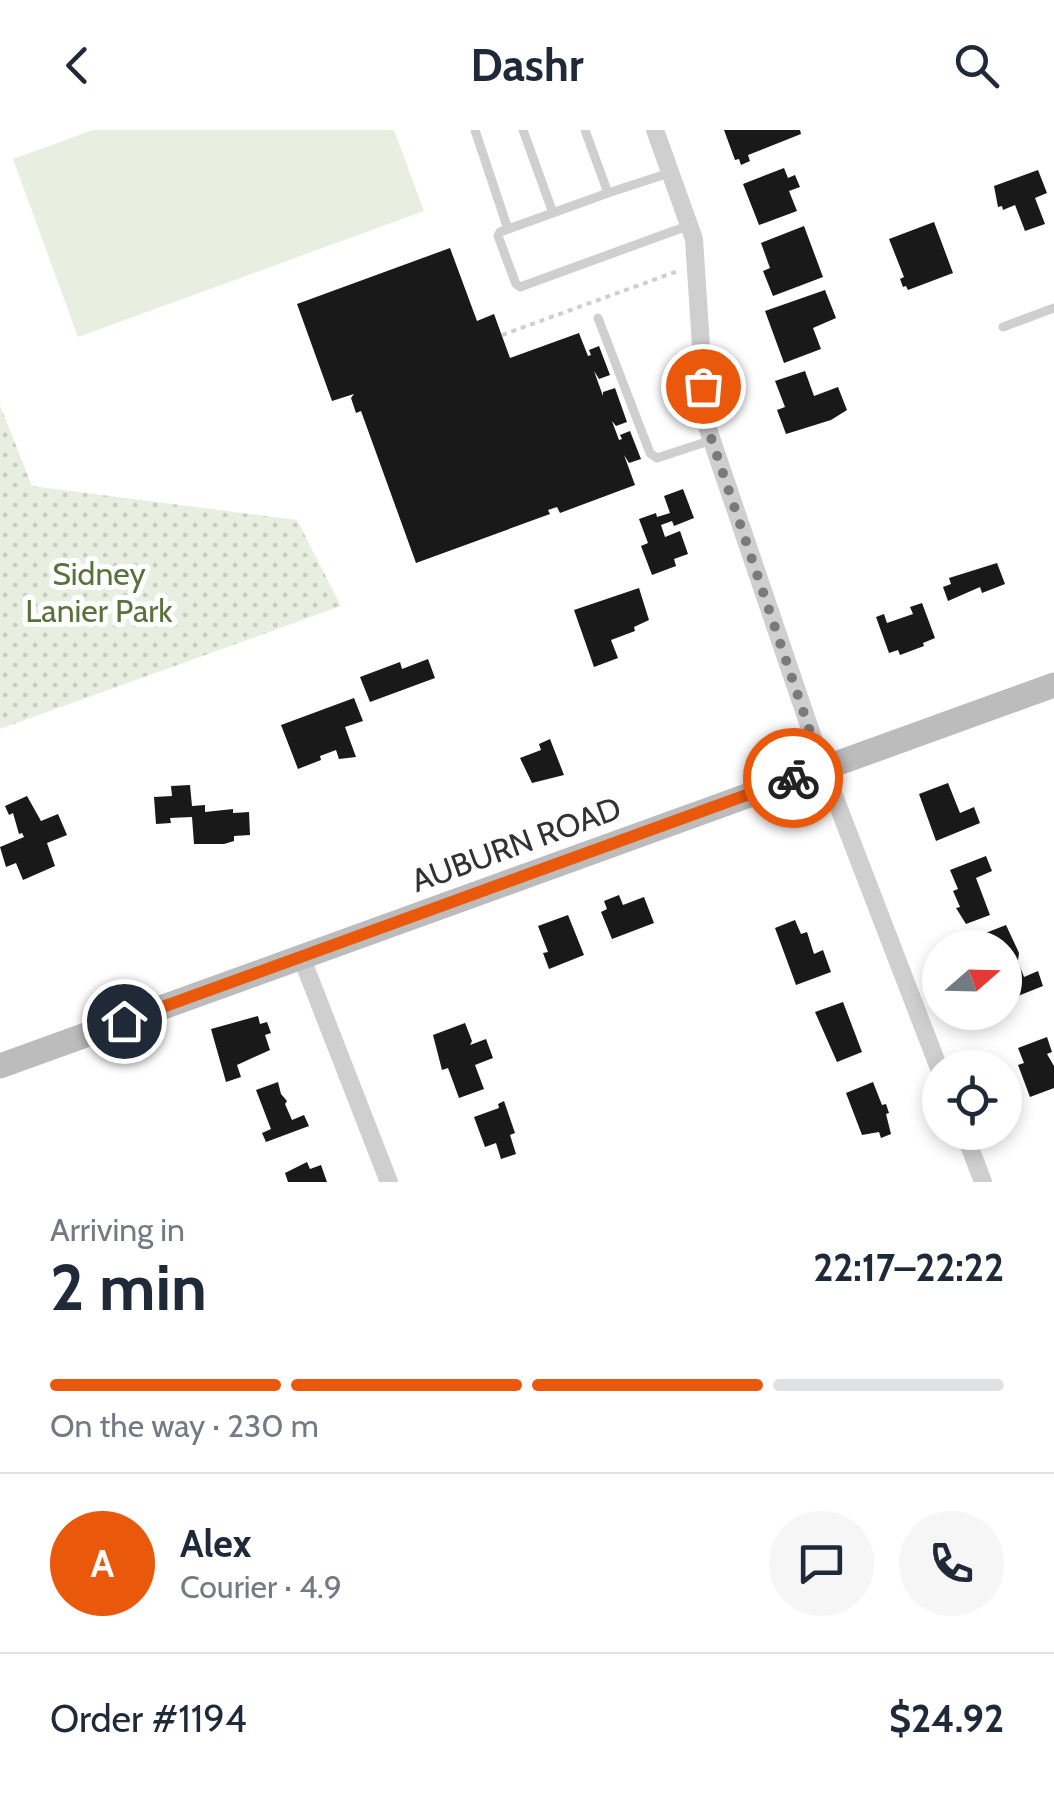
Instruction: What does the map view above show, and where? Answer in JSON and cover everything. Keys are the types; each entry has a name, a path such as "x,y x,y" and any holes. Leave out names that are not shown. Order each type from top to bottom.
{"street":[{"path":"655,130 694,239 706,423 822,767 932,1050"},
{"name":"AUBURN ROAD","path":"0,1066 1054,685"},
{"path":"301,956 389,1182"},
{"path":"971,1150 983,1182"}],"lane":[{"path":"475,130 504,230"},
{"path":"522,130 553,212"},
{"path":"586,130 608,192"},
{"path":"672,172 504,230 498,236 520,287 690,225"},
{"path":"1003,327 1054,308"},
{"path":"598,318 650,453 656,458 666,456 712,440"}],"path":[{"path":"502,335 682,269"}],"green space":[{"path":"93,130 394,130 424,211 78,337 13,159"},
{"name":"Sidney Lanier Park","path":"0,405 32,486 297,520 341,606 0,729"}],"building":[{"path":"724,130 800,130 801,134 748,155 750,161 741,165 739,159 735,160"},
{"path":"784,168 788,178 795,175 800,187 789,191 797,211 759,225 743,184"},
{"path":"1038,170 1047,193 1035,198 1045,224 1025,231 1015,205 1003,210 998,207 994,186"},
{"path":"934,222 953,273 908,290 900,279 904,277 889,239"},
{"path":"804,226 823,277 773,296 763,271 770,268 761,243"},
{"path":"450,248 477,321 494,314 510,358 579,333 588,356 589,350 599,346 610,375 599,379 594,371 603,396 603,392 615,388 627,422 616,426 612,421 619,440 620,435 630,431 641,459 629,463 624,455 635,485 560,513 557,507 548,510 550,514 416,563 361,411 356,413 351,398 354,394 332,401 297,304"},
{"path":"825,290 836,318 813,328 821,349 784,363 765,311"},
{"path":"805,371 814,396 838,387 847,410 831,420 786,434 777,410 785,407 775,381"},
{"path":"683,489 694,518 674,526 672,521 661,525 665,537 680,531 688,554 674,559 676,566 652,575 641,546 648,543 639,519 670,513 664,496"},
{"path":"997,563 1005,584 982,593 980,587 948,601 943,587 951,584 949,578"},
{"path":"639,588 649,620 634,627 635,631 611,640 618,658 594,667 574,610"},
{"path":"922,603 935,638 900,655 898,650 889,653 876,617 884,614 887,623 913,614 910,607"},
{"path":"428,659 435,678 370,702 360,677 400,662 402,669"},
{"path":"354,698 363,721 345,727 356,757 339,759 336,750 298,769 281,725"},
{"path":"550,739 564,775 532,783 520,758 541,750 539,744"},
{"path":"948,783 960,813 974,807 980,823 936,841 919,794"},
{"path":"190,785 192,806 205,805 205,812 249,812 250,835 234,836 234,841 224,844 194,844 192,817 170,818 171,823 156,824 154,797 172,796 171,786"},
{"path":"27,796 41,821 58,814 67,835 47,843 55,866 23,880 16,863 6,867 0,847 24,837 19,834 13,813 9,815 5,806"},
{"path":"986,856 992,871 976,878 990,915 966,924 956,908 960,907 953,891 958,889 950,870"},
{"path":"619,895 623,905 644,897 654,923 612,939 601,912 607,909 604,901"},
{"path":"568,915 584,955 549,969 543,953 548,952 538,926"},
{"path":"795,920 801,934 807,932 814,954 823,950 831,972 796,985 775,928"},
{"path":"1038,971 1043,986 1022,994 1022,972 1024,977"},
{"path":"843,1002 862,1052 837,1062 815,1012"},
{"path":"258,1016 260,1024 267,1022 271,1033 265,1035 270,1050 237,1065 241,1077 226,1082 211,1029"},
{"path":"465,1023 470,1045 486,1039 493,1058 475,1065 484,1089 459,1098 448,1068 442,1070 433,1035"},
{"path":"1047,1037 1054,1088 1030,1097 1022,1076 1022,1050 1018,1048"},
{"path":"278,1082 292,1120 304,1115 309,1126 266,1142 262,1133 271,1129 256,1090"},
{"path":"873,1082 889,1113 886,1114 891,1134 881,1138 879,1132 862,1135 846,1093"},
{"path":"504,1101 515,1133 510,1135 516,1154 501,1159 496,1143 485,1147 474,1117 499,1108 498,1104"},
{"path":"307,1162 310,1169 321,1165 327,1182 288,1182 285,1173"}],"way so far":[{"path":"703,386 706,423 822,767 793,778"}],"route":[{"path":"124,1021 793,778"}]}
